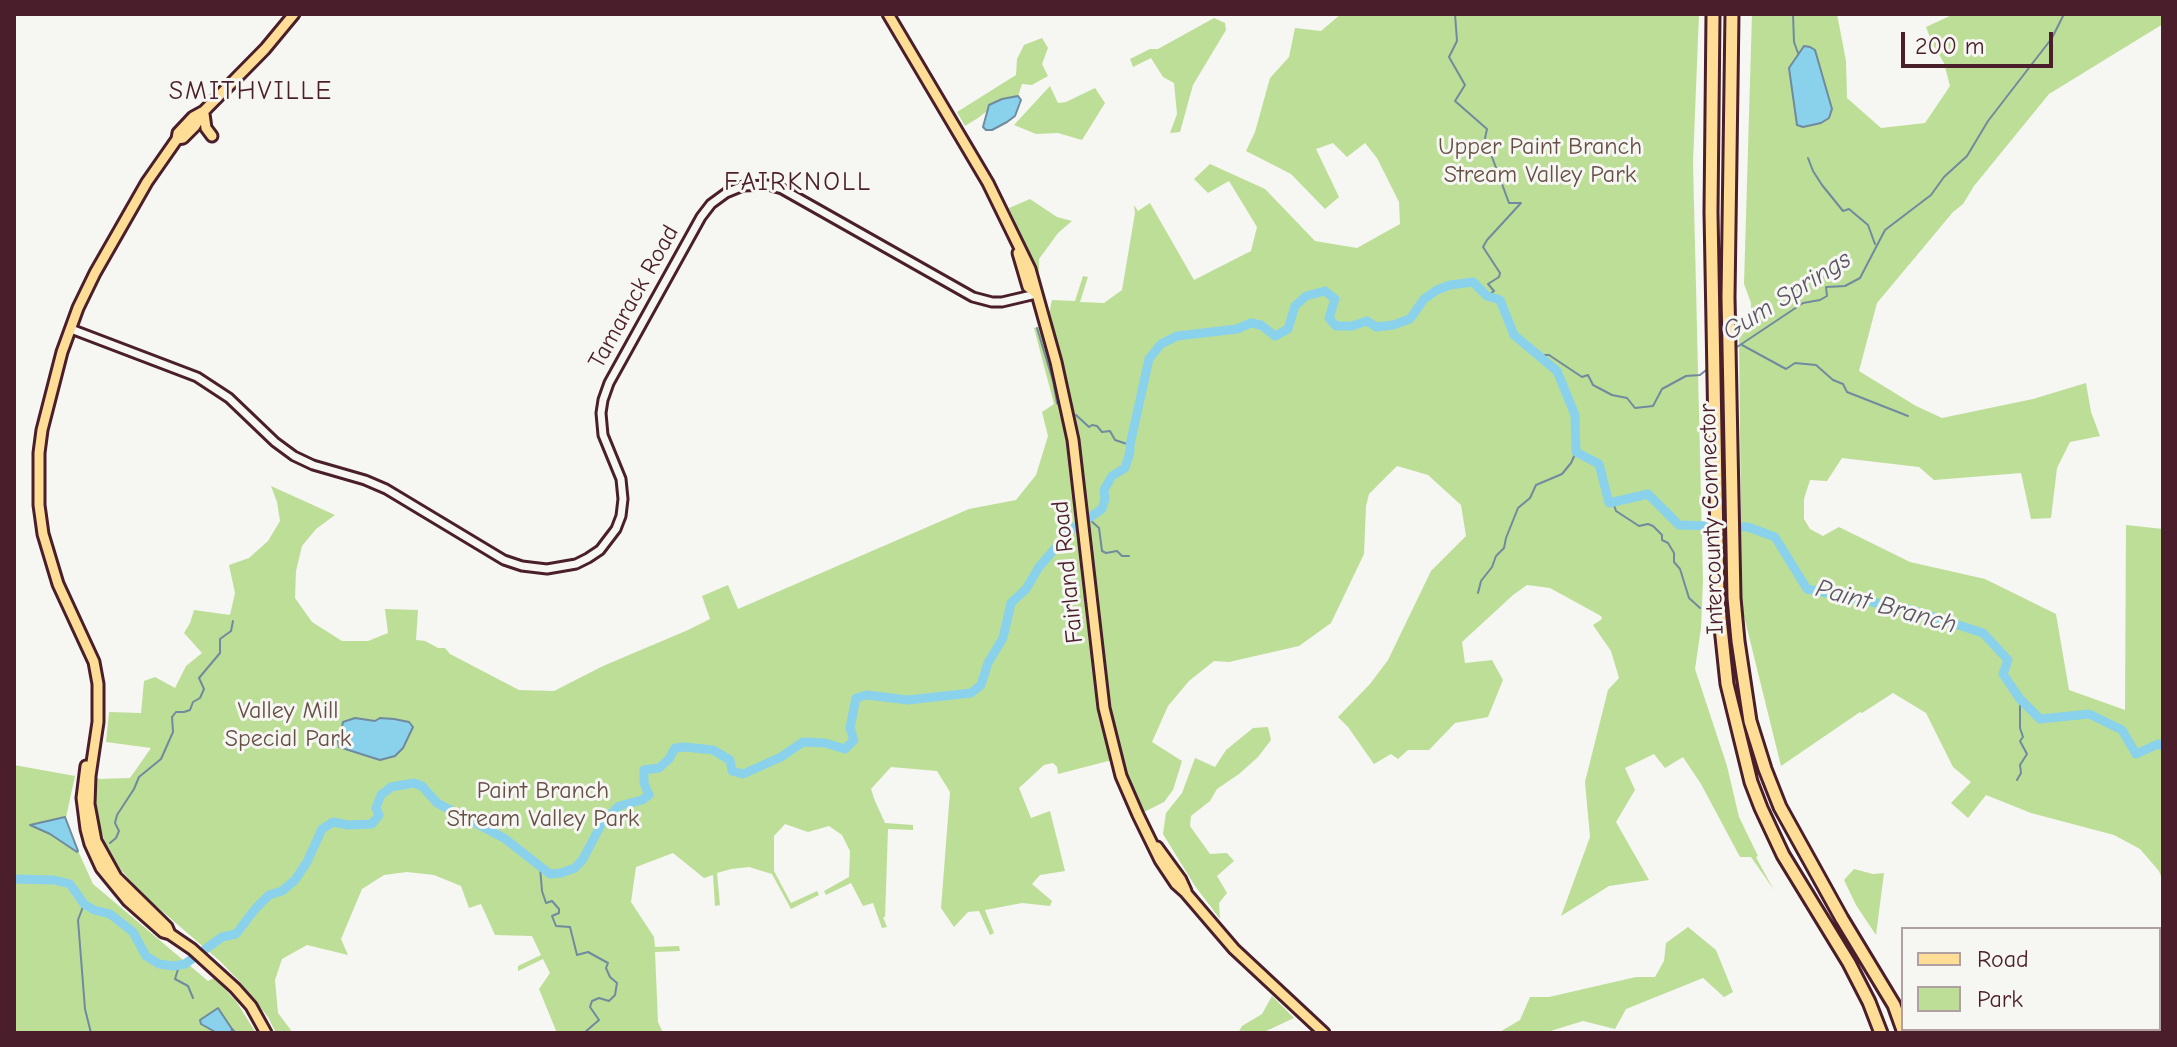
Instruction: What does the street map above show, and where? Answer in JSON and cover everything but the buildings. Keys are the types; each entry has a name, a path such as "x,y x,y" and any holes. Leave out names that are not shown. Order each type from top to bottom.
{"highway":[{"name":"Intercounty Connector","path":"1713,14 1711,79 1718,599 1732,709 1761,808 1783,855 1849,963 1881,1033"},
{"name":"Intercounty Connector","path":"1732,14 1728,297 1734,598 1750,721 1780,807 1894,1005 1901,1025"}],"main road":[{"path":"266,1033 251,1006 210,964 163,932 119,891 101,868 90,844 82,798 93,706 89,651 58,584 49,556 39,505 38,480 42,430 62,352 95,273 156,167 177,139 183,138 195,126 204,111 265,49 294,14"},
{"name":"Fairland Road","path":"888,14 988,183 1030,269 1073,440 1104,708 1121,776 1160,860 1176,884 1234,949 1324,1033"},
{"path":"204,111 206,128 212,136"}],"street":[{"name":"Tamarack Road","path":"71,329 197,377 229,398 294,456 386,489 504,560 547,569 576,564 588,558 600,550 616,529 623,499 621,479 603,435 603,400 609,383 701,217 711,204 726,193 743,186 768,185 782,189 973,297 1002,302 1036,294"}],"green space":[{"path":"1341,14 1699,14 1693,162 1703,581 1695,669 1727,766 1739,817 1774,890 1751,857 1740,857 1683,757 1665,768 1654,754 1625,768 1635,790 1616,822 1649,880 1609,886 1561,916 1590,837 1585,782 1608,690 1619,678 1611,651 1593,625 1602,619 1601,616 1550,588 1527,585 1462,642 1465,663 1492,660 1503,680 1488,717 1455,723 1429,750 1408,750 1398,759 1391,754 1374,764 1338,717 1388,660 1431,571 1466,536 1461,505 1428,475 1397,466 1369,494 1364,554 1331,623 1299,646 1229,662 1214,661 1189,681 1168,706 1152,742 1182,761 1173,790 1164,802 1138,815 1116,759 1058,774 1053,763 1044,765 1019,788 1031,818 1050,811 1065,871 1040,875 1032,884 1052,901 1050,906 1022,903 985,910 994,933 990,935 979,911 968,912 954,927 941,908 950,792 937,771 891,767 871,789 875,801 885,823 913,825 913,830 888,829 883,917 887,927 882,928 873,903 863,906 851,883 826,895 824,891 849,877 850,851 842,835 829,826 808,832 785,824 774,836 774,871 791,903 817,891 819,895 791,909 772,874 749,867 717,873 720,905 715,906 713,875 704,878 673,853 636,867 631,902 654,937 655,947 679,946 680,951 655,952 658,1022 663,1033 557,1033 539,989 550,973 543,959 518,971 518,966 541,955 532,936 495,935 481,904 469,908 461,886 434,875 407,872 384,875 362,889 341,939 348,955 307,945 282,959 275,980 278,1013 293,1033 276,1033 268,1017 241,983 141,893 121,870 99,824 94,774 99,779 130,778 151,748 106,742 109,712 141,713 144,681 155,677 175,688 186,666 202,653 184,633 194,610 230,615 235,593 229,565 249,558 268,541 280,521 271,486 335,515 316,529 302,546 296,571 295,598 312,622 342,641 368,641 388,633 385,609 418,610 416,640 445,648 450,654 519,690 554,691 710,619 702,596 728,585 738,609 969,509 1016,500 1036,475 1048,436 1042,412 1054,404 1034,328 1046,326 1052,300 1075,301 1083,276 1088,277 1080,302 1104,303 1122,290 1134,205 1138,211 1150,203 1194,280 1251,251 1257,227 1229,181 1208,193 1194,179 1210,164 1265,189 1315,241 1357,248 1400,224 1399,202 1377,158 1365,143 1347,157 1333,143 1316,149 1339,197 1325,209 1291,174 1246,151 1255,132 1270,78 1289,57 1295,28 1321,31"},
{"path":"1752,14 1837,14 1846,61 1847,98 1881,128 1925,123 1950,86 1944,63 1926,27 1954,14 2163,14 2163,24 2049,94 1974,186 1963,204 1877,303 1859,371 1942,418 2033,399 2086,383 2091,412 2100,436 2070,442 2057,468 2051,518 2031,519 2021,473 1934,480 1919,467 1842,458 1827,481 1810,480 1804,499 1804,519 1810,529 1823,536 1839,527 1910,562 1985,579 2056,614 2069,690 2125,710 2126,525 2163,529 2163,881 2159,871 2140,849 2114,835 2031,813 1986,795 1968,818 1951,803 1971,782 1953,767 1926,713 1893,693 1781,766 1742,608 1739,339 1751,323 1751,303 1744,284"},
{"path":"1214,18 1225,23 1226,30 1193,85 1180,132 1170,133 1177,114 1174,83 1163,77 1151,58 1133,67 1130,59 1150,49 1158,49"},
{"path":"1042,38 1048,48 1042,64 1048,76 1032,85 1022,84 1018,96 990,105 987,111 965,126 957,112 1016,75 1017,59 1024,45"},
{"path":"1050,86 1058,103 1095,88 1105,103 1082,140 1058,133 1036,134 1014,125"},
{"path":"1030,199 1057,217 1072,221 1058,233 1039,259 1039,275 1009,208"},
{"path":"1268,727 1271,740 1258,757 1217,789 1210,801 1191,816 1190,826 1210,854 1227,853 1234,861 1217,876 1227,893 1219,903 1220,919 1163,834 1166,813 1182,793 1195,758 1215,767 1226,750 1253,728"},
{"path":"14,765 75,776 65,822 93,884 208,981 214,978 236,1001 256,1033 14,1033"},
{"path":"1854,869 1873,874 1884,873 1876,935 1844,880"},
{"path":"1688,927 1716,950 1733,992 1724,997 1703,978 1626,1009 1615,1029 1583,1021 1544,1033 1498,1033 1520,1020 1530,997 1549,997 1636,977 1655,977 1664,961 1666,943"},
{"path":"1272,996 1294,1018 1262,1033 1238,1033 1242,1026 1262,1014"}],"water":[{"path":"1804,46 1815,50 1832,109 1829,118 1821,123 1803,127 1797,125 1789,68"},
{"path":"1018,96 1021,100 1015,116 992,130 983,127 989,105"},
{"path":"355,718 375,721 380,718 394,719 409,722 413,727 403,748 395,756 380,760 339,747 337,735 343,722"},
{"path":"65,817 78,851 77,852 30,825"},
{"path":"218,1008 232,1029 231,1033 217,1033 201,1024 200,1020"}],"waterway":[{"path":"1455,14 1457,41 1449,57 1465,85 1455,101 1487,129 1485,138 1509,203 1521,203 1483,247 1500,273 1488,284 1494,291 1487,296"},
{"path":"1793,14 1794,42 1798,53"},
{"name":"Gum Springs","path":"1734,349 1803,303 1827,296 1826,287 1845,286 1860,278 1885,230 1931,195 1944,177 1967,156 1988,121 2052,38 2064,14"},
{"path":"1808,158 1822,185 1843,211 1849,209 1868,225 1875,244"},
{"name":"Paint Branch","path":"14,879 54,880 70,884 84,904 110,914 133,932 146,956 159,964 185,964 222,937 236,934 269,895 282,891 295,880 322,829 333,822 372,824 379,815 376,808 381,795 391,787 414,783 422,786 437,803 504,838 550,874 561,873 575,868 583,859 602,823 619,806 649,795 644,783 644,770 659,768 675,748 713,750 730,760 732,771 743,774 781,757 803,742 825,743 845,749 854,740 850,728 856,698 867,695 908,700 971,693 981,685 988,663 1003,638 1011,603 1026,589 1039,567 1071,530 1102,509 1104,490 1112,476 1125,468 1149,359 1161,344 1177,336 1237,329 1251,323 1261,325 1275,336 1288,329 1295,306 1306,296 1325,291 1335,299 1329,318 1336,326 1352,326 1367,321 1376,327 1410,319 1424,299 1437,290 1473,282 1487,296 1500,300 1514,335 1557,371 1575,415 1576,452 1599,464 1609,503 1648,494 1679,525 1748,527 1775,537 1807,589 1912,610 1983,633 2008,660 2003,674 2020,699 2040,719 2089,714 2122,730 2136,754 2158,744 2163,746"},
{"path":"1037,328 1059,405"},
{"path":"1742,345 1786,369 1795,363 1816,365 1833,380 1843,384 1847,392 1908,416"},
{"name":"Gum Springs","path":"1538,355 1549,355 1582,377 1588,375 1593,385 1612,395 1627,398 1635,408 1653,406 1662,389 1686,376 1700,375 1710,367"},
{"path":"1076,415 1089,427 1092,425 1102,432 1110,431 1115,440 1130,445"},
{"path":"1478,593 1481,581 1504,548 1518,508 1530,498 1536,485 1562,474 1576,452"},
{"path":"1613,502 1616,511 1639,526 1653,526 1662,535 1662,540 1674,553 1674,562 1680,569 1689,598 1700,608"},
{"path":"1089,519 1099,528 1102,551 1117,551 1122,556 1129,556"},
{"path":"110,843 119,831 115,823 117,815 139,777 161,759 173,732 172,717 176,712 190,710 193,702 200,698 204,689 199,678 220,653 220,639 231,631 233,621"},
{"path":"2017,780 2021,773 2020,765 2027,754 2020,741 2023,737 2020,699"},
{"path":"540,867 546,903 552,901 559,909 559,913 552,916 556,926 570,927 577,955 588,952 608,963 606,968 610,977 617,983 615,995 609,1001 599,998 592,1001 590,1007 599,1020 584,1033"},
{"path":"84,904 78,920 85,1009 91,1033"},
{"path":"179,966 175,979 188,986 193,998"},
{"path":"232,1029 236,1033"}],"district":[{"name":"SMITHVILLE","path":"251,92"},
{"name":"FAIRKNOLL","path":"798,183"}],"park label":[{"name":"Upper Paint Branch Stream Valley Park","path":"1540,161"},
{"name":"Valley Mill Special Park","path":"288,725"},
{"name":"Paint Branch Stream Valley Park","path":"543,805"}]}
